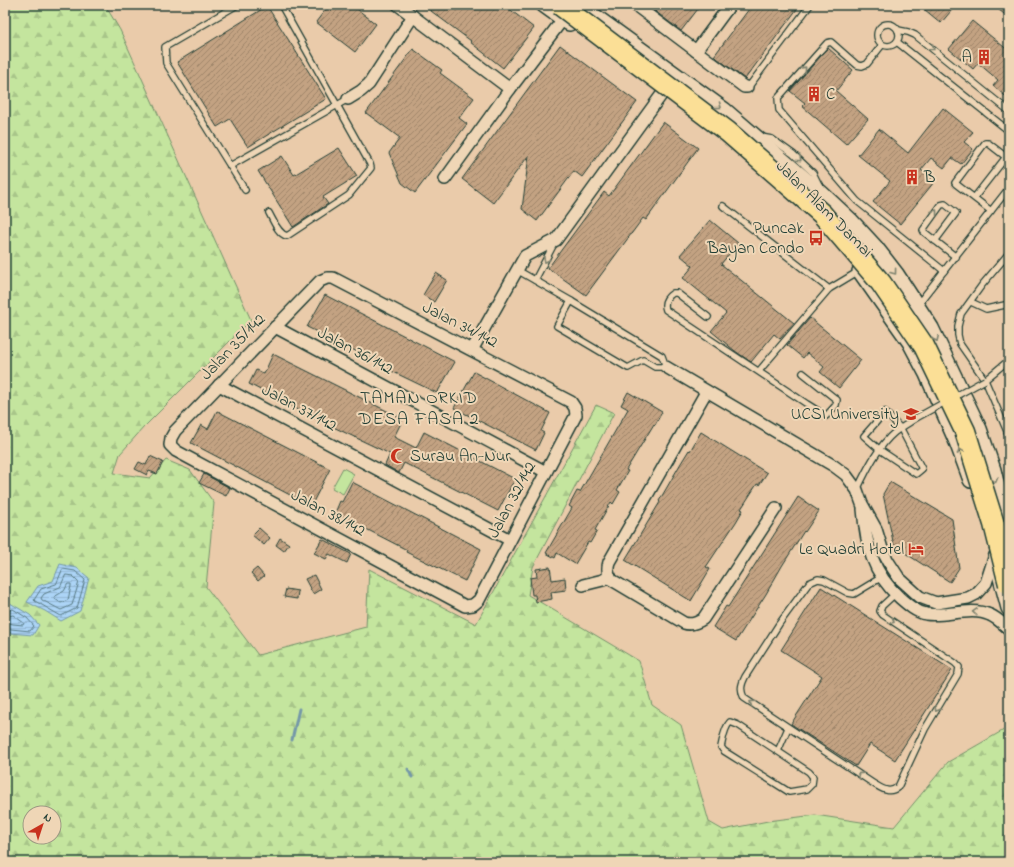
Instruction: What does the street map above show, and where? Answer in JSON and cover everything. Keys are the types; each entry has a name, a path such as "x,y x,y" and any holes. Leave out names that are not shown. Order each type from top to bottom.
{"highway":[{"path":"564,10 731,130 824,212 883,281 927,343 969,429 997,524 1009,572"},
{"path":"564,10 734,137 822,214 881,283 924,346 965,431 994,524 1009,584"}],"main road":[{"name":"Jalan Alam Damai","path":"544,5 564,10 663,92 724,137 806,213 860,271 910,342 957,442 986,518 1009,608"},
{"name":"Jalan Alam Damai","path":"580,5 724,110 822,194 875,246 896,274 931,328 979,429 993,470 1007,519 1009,534"}],"street":[{"path":"398,5 510,89"},
{"path":"696,51 730,5"},
{"path":"642,7 696,51 744,87 747,87"},
{"path":"445,179 510,89 564,10"},
{"path":"348,99 369,84 413,16"},
{"path":"472,350 525,256 532,251 551,244 556,240 676,75"},
{"name":"Jalan 34/142","path":"327,278 333,278 472,350 571,402 575,408"},
{"name":"Jalan 35/142","path":"170,445 171,438 175,431 320,281 327,278"},
{"name":"Jalan 36/142","path":"275,327 546,472"},
{"path":"666,367 706,392 834,466 846,475 857,490 862,504 876,529 883,552 893,570 905,585 920,597 936,603 968,598 976,594 986,583 995,555"},
{"name":"Jalan 37/142","path":"220,385 510,540"},
{"path":"706,392 608,562 612,580 684,623 688,624 699,622 703,619 776,508"},
{"name":"Jalan 32/142","path":"472,605 479,600 576,415 575,408"},
{"name":"Jalan 38/142","path":"170,445 176,451 465,606 472,605"},
{"path":"862,504 865,535 870,556 876,569 895,594 909,606 925,613 941,614 978,611 989,614 1009,629"},
{"path":"882,577 893,570"},
{"path":"583,586 603,580 610,576"},
{"path":"895,594 905,585"}],"lane":[{"path":"237,5 165,47 166,63 245,190"},
{"path":"269,213 280,232 287,236 349,195 371,168 282,5"},
{"path":"747,87 810,5"},
{"path":"898,30 899,36 897,42 892,46 885,47 877,40 877,32 881,26 885,24 892,25 898,30 915,34 1009,110"},
{"path":"882,45 867,64 862,66 857,65 831,42 827,43 778,98 779,110 857,201 944,271"},
{"path":"897,42 1009,130"},
{"path":"230,166 348,99"},
{"path":"974,198 1006,157 988,143 985,143 955,183 974,198 991,211"},
{"path":"917,305 1009,188"},
{"path":"935,241 956,213 945,204 941,205 923,230 935,241 956,257"},
{"path":"723,206 829,289"},
{"path":"535,280 556,240"},
{"path":"1009,253 982,285 961,314 958,326 960,344 985,380 1009,436"},
{"path":"517,270 662,356 666,367 655,367 644,360 628,368 557,326 570,302"},
{"path":"759,372 829,289 860,271"},
{"path":"708,317 677,293 673,293 665,302 664,306 666,310 826,416 836,405 837,400 803,373"},
{"path":"971,302 986,309 1009,303"},
{"path":"857,490 867,468 894,433 916,418 985,380 1009,360"},
{"path":"884,412 901,429 922,469 916,474 880,450 864,436 884,412"},
{"path":"882,577 854,594 848,593 824,580 818,579 809,583 778,624 745,677 741,692 744,698 788,728 887,791 898,787 920,739 958,674 959,668 956,663 883,615 880,611 882,606 895,594"},
{"path":"730,722 738,725 778,751 809,772 813,777 812,784 807,789 789,792 724,751 721,747 727,725 730,722"},
{"path":"778,751 788,728"}],"green space":[{"path":"5,5 105,5 120,30 251,320 144,427 120,454 114,473 150,478 166,460 190,470 214,503 206,587 258,655 366,627 369,569 476,624 596,405 614,413 533,567 528,595 639,661 652,705 681,725 709,822 723,830 768,821 815,815 894,827 948,762 1009,727 1009,862 5,862"},
{"path":"343,468 354,474 343,494 332,488"}],"water":[{"path":"60,564 77,568 89,578 80,611 61,621 27,602 38,586 53,581"},
{"path":"10,603 30,615 39,625 33,635 9,633 5,629 5,611"}],"building":[{"path":"329,5 352,5 376,24 355,52 316,22"},
{"path":"423,5 504,5 534,28 503,68 470,42 471,41"},
{"path":"647,5 701,5 681,31"},
{"path":"752,5 800,5 745,79 714,56"},
{"path":"919,5 956,5 941,23"},
{"path":"993,5 1009,5 1009,18"},
{"path":"267,6 326,99 248,147 230,119 217,127 177,62"},
{"name":"A","path":"972,21 1009,51 1009,99 993,86 998,80 978,63 973,69 949,49"},
{"path":"560,45 637,102 582,177 574,171 537,221 522,209 529,155 493,203 462,179"},
{"name":"C","path":"828,48 853,70 836,91 868,119 846,144 802,106 805,103 790,91"},
{"path":"413,49 442,70 440,73 474,98 459,118 467,124 415,193 402,183 389,153 400,138 366,113"},
{"path":"943,108 973,132 964,142 973,149 961,164 952,158 944,168 931,158 921,170 935,181 900,224 873,202 890,181 858,155 879,129 908,153"},
{"path":"663,122 698,148 646,220 643,218 586,295 548,268 604,192 609,196"},
{"path":"339,148 357,176 323,197 328,204 293,227 258,171 282,156 294,175"},
{"path":"710,220 738,243 721,264 794,323 780,339 774,334 751,362 711,331 726,313 683,278 693,266 680,255"},
{"path":"436,273 447,280 434,302 423,295"},
{"path":"325,295 455,362 437,393 379,365 380,363 307,327"},
{"path":"810,318 861,360 839,388 820,372 824,367 807,353 803,358 787,345"},
{"path":"273,354 403,419 394,437 416,448 424,432 515,479 498,511 404,463 399,473 385,465 390,454 306,414 249,384 256,370 264,374"},
{"path":"474,372 550,413 541,431 544,433 536,450 454,408"},
{"path":"628,392 662,412 626,470 628,471 617,490 620,492 613,504 611,502 595,530 597,531 590,543 588,542 575,564 557,553 555,558 546,553 572,508 569,506 577,491 580,492 628,409 621,405"},
{"path":"217,411 330,469 311,506 191,443 201,425 208,429"},
{"path":"701,432 767,473 759,485 757,484 741,509 743,510 736,522 706,567 710,569 691,601 625,560 660,502 659,501 681,463"},
{"path":"150,456 163,462 157,474 149,471 147,475 135,469 139,462 146,465"},
{"path":"204,474 230,488 226,496 199,483"},
{"path":"352,482 481,549 465,581 406,552 407,550 335,513 340,501 342,502"},
{"path":"890,482 952,519 959,568 950,582 894,546 883,494"},
{"path":"798,497 819,511 805,532 804,531 736,641 713,627 726,606 728,607"},
{"path":"259,528 270,538 264,545 252,535"},
{"path":"280,538 289,544 284,551 276,545"},
{"path":"322,539 351,554 347,563 329,554 326,559 314,553"},
{"path":"550,567 552,580 565,578 566,590 551,592 552,599 536,602 535,595 532,595 530,578 537,577 536,569"},
{"path":"257,568 264,576 258,581 251,573"},
{"path":"314,575 321,589 313,594 305,579"},
{"path":"821,587 952,670 895,760 870,744 856,766 791,724 822,676 781,650"},
{"path":"286,589 298,591 297,599 284,597"}],"waterway":[{"path":"292,740 299,709"},
{"path":"408,769 412,777"}],"place":[{"name":"A","path":"984,57"},
{"name":"C","path":"814,94"},
{"name":"B","path":"912,177"},
{"name":"Puncak Bayan Condo","path":"816,238"},
{"name":"UCSI University","path":"911,414"},
{"name":"Surau An-Nur","path":"398,456"},
{"name":"Le Quadri Hotel","path":"916,549"}],"district":[{"name":"TAMAN ORKID DESA FASA 2","path":"419,409"}]}
